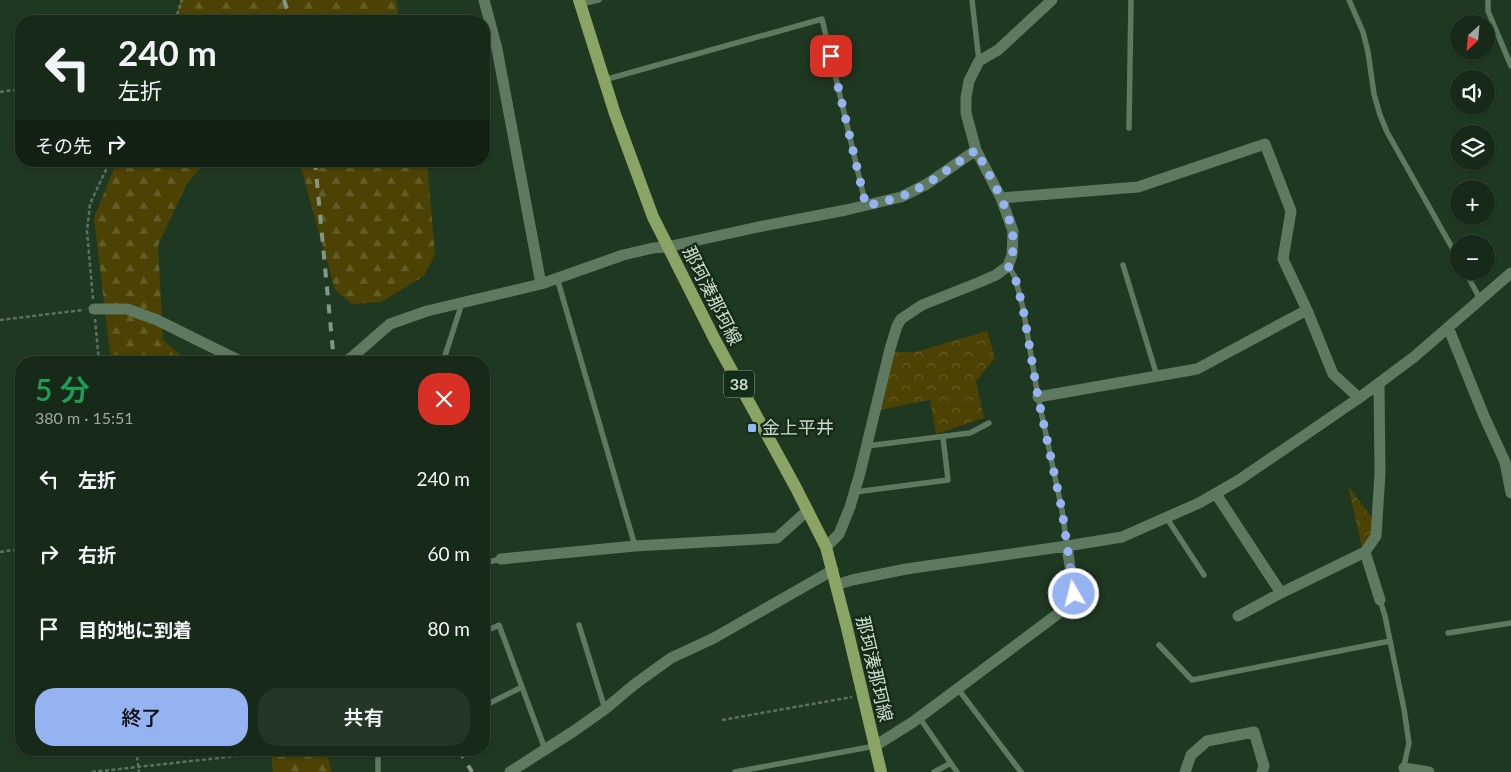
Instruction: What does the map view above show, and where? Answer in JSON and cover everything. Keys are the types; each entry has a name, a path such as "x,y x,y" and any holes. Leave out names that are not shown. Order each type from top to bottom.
{"main road":[{"name":"那珂湊那珂線","path":"580,2 628,152 653,217 715,340 808,510 826,547 881,772"}],"street":[{"path":"484,0 488,15"},
{"path":"826,547 839,534 845,522 867,446 890,348 901,319 922,305 996,275 1008,266 1012,255 1013,231 1001,198 976,150 966,113 966,97 969,81 979,60 998,50 1052,0"},
{"path":"490,23 497,49 541,284"},
{"path":"1001,198 1138,187 1265,144 1291,210 1283,259 1307,310 1333,374 1360,398"},
{"path":"353,356 390,324 427,310 541,284 623,255 866,206 901,197 927,184 976,150"},
{"path":"836,585 852,580 906,570 1122,537 1166,518 1216,494 1239,480 1360,398 1414,357 1511,273"},
{"path":"94,309 127,309 157,320 230,356"},
{"path":"1038,397 1197,369 1307,310"},
{"path":"1448,327 1505,462 1511,492"},
{"path":"1238,616 1365,552 1376,536 1380,473 1380,383"},
{"path":"1216,494 1281,593"},
{"path":"501,559 634,546 778,538 808,510"},
{"path":"874,746 958,689 1067,607 1074,594 1067,546"},
{"path":"1365,552 1380,600"},
{"path":"510,772 605,709 635,684 672,658 714,638 832,570"},
{"path":"1185,772 1191,755 1207,741 1254,732 1264,766 1262,772"},
{"path":"1403,770 1429,772"}],"lane":[{"path":"580,2 599,0"},
{"path":"972,0 979,60"},
{"path":"1128,128 1131,0"},
{"path":"1349,0 1366,42 1374,94 1387,132 1450,244"},
{"path":"1488,0 1488,11 1511,66"},
{"path":"604,80 822,19 866,206"},
{"path":"1123,265 1158,376"},
{"path":"1008,266 1015,277 1023,308 1038,397 1062,510 1067,546"},
{"path":"558,278 634,546"},
{"path":"1470,280 1480,300"},
{"path":"445,356 462,303"},
{"path":"867,446 970,432 989,423"},
{"path":"854,492 948,480 943,436"},
{"path":"1166,518 1204,575"},
{"path":"490,562 501,559"},
{"path":"1380,600 1404,709 1409,743 1403,770"},
{"path":"1448,633 1511,623"},
{"path":"490,629 499,625 545,749"},
{"path":"579,625 605,709"},
{"path":"1158,645 1192,680 1390,641"},
{"path":"490,703 522,687"},
{"path":"958,689 1021,772"},
{"path":"919,717 957,772"},
{"path":"735,772 874,746"},
{"path":"378,756 378,772"},
{"path":"934,772 951,764"}],"path":[{"path":"177,15 182,0"},
{"path":"0,92 15,90"},
{"path":"98,356 87,231 90,204 107,167"},
{"path":"0,320 94,309"},
{"path":"0,552 15,551"},
{"path":"722,720 863,696"},
{"path":"137,756 139,772"},
{"path":"92,772 235,756"}],"green space":[{"path":"180,0 396,0 399,15 176,15"},
{"path":"115,167 201,167 187,184 158,245 163,340 182,356 110,356 94,218"},
{"path":"301,167 428,167 435,255 424,276 381,302 352,304 335,290"},
{"path":"987,331 995,358 976,381 984,418 936,434 930,400 879,410 892,352 915,352"},
{"path":"1348,486 1373,519 1372,536 1362,547"},
{"path":"272,756 328,756 332,772 273,772"}],"railway":[{"path":"284,0 289,15"},
{"path":"316,167 333,356"},
{"path":"463,756 472,772"}],"place":[{"name":"金上平井","path":"752,428"}],"route":[{"path":"831,56 866,206 901,197 927,184 976,150 1001,198 1013,231 1012,255 1008,266 1015,277 1023,308 1038,397 1062,510 1074,594"}]}
